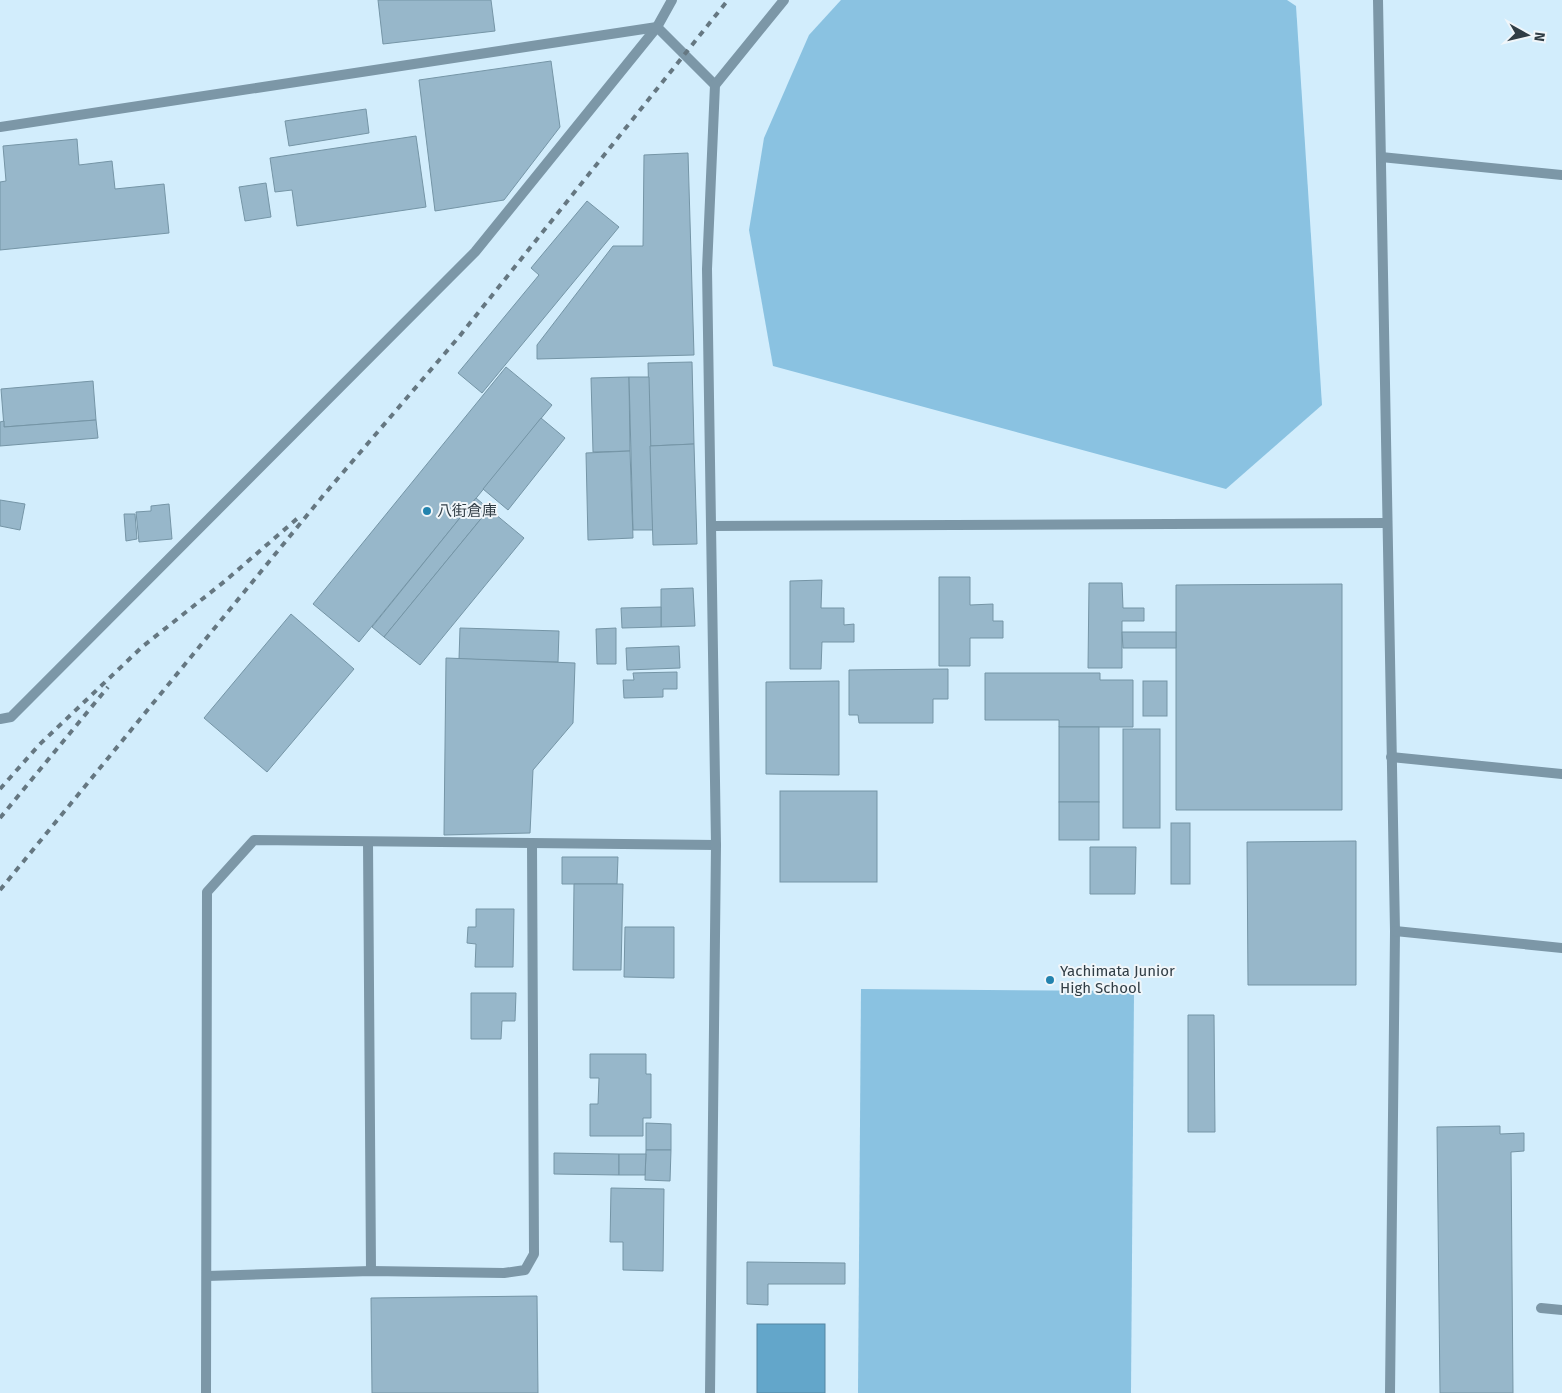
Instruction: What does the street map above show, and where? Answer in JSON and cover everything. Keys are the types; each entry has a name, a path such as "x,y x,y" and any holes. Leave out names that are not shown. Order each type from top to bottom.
{"street":[{"path":"0,719 11,717 475,252 658,27 672,0"},
{"path":"710,1393 716,844 707,269 715,86 784,0"},
{"path":"1378,0 1395,931 1390,1393"},
{"path":"658,27 715,86"},
{"path":"0,127 658,27"},
{"path":"1381,157 1562,175"},
{"path":"712,526 1387,523"},
{"path":"1392,757 1562,774"},
{"path":"206,1393 207,892 254,840 716,844"},
{"path":"368,842 371,1271"},
{"path":"207,1276 371,1271 504,1273 525,1270 534,1254 532,843"},
{"path":"1395,931 1562,948"},
{"path":"1541,1308 1562,1310"}],"shaded area":[{"path":"841,0 1287,0 1296,6 1322,405 1226,489 773,366 749,230 764,138 809,35"},
{"path":"861,989 1134,991 1131,1393 858,1393"},
{"path":"757,1324 825,1324 825,1393 757,1393"}],"building":[{"path":"378,0 491,0 495,31 383,44"},
{"path":"551,61 560,127 504,200 435,211 419,80"},
{"path":"366,109 369,133 289,146 285,121"},
{"path":"416,136 426,207 297,226 292,190 275,192 270,158"},
{"path":"77,139 79,165 112,161 115,189 164,184 169,233 0,250 0,182 6,181 3,146"},
{"path":"688,153 694,355 537,359 537,345 613,246 643,246 644,155"},
{"path":"266,183 271,217 245,221 239,187"},
{"path":"587,201 619,227 482,393 458,373 539,275 531,268"},
{"path":"692,362 694,444 650,446 648,363"},
{"name":"八街倉庫","path":"506,367 552,405 359,642 313,604"},
{"path":"629,377 630,451 593,452 591,378"},
{"path":"629,377 649,377 653,530 633,530"},
{"path":"93,381 96,420 4,427 1,389"},
{"path":"541,418 565,438 508,510 483,489"},
{"path":"96,420 98,438 0,446 0,422 4,421 4,427"},
{"path":"694,444 697,544 653,545 650,446"},
{"path":"630,451 633,538 588,540 586,453"},
{"path":"476,498 489,509 384,637 372,627"},
{"path":"0,500 25,504 20,530 0,526"},
{"path":"169,504 172,539 139,542 136,512 151,511 151,506"},
{"path":"489,509 524,538 420,665 384,637"},
{"path":"124,514 135,514 137,539 126,541"},
{"path":"939,577 970,577 970,605 993,604 993,621 1003,621 1003,638 970,638 970,666 939,666"},
{"path":"822,580 821,608 844,608 844,625 854,624 854,642 822,642 821,669 790,669 790,581"},
{"path":"1089,583 1122,583 1123,608 1144,608 1144,621 1122,621 1122,668 1088,668"},
{"path":"1342,584 1342,810 1176,810 1176,585"},
{"path":"693,588 695,626 661,627 661,589"},
{"path":"661,607 661,627 622,628 621,608"},
{"path":"291,614 354,669 267,772 204,718"},
{"path":"460,628 559,631 558,662 459,659"},
{"path":"616,628 616,664 597,664 596,629"},
{"path":"1122,632 1176,632 1176,648 1123,648"},
{"path":"679,646 680,668 627,670 626,648"},
{"path":"446,658 575,663 573,723 533,770 530,833 444,835"},
{"path":"948,669 948,699 933,699 933,723 859,723 858,715 849,715 849,670"},
{"path":"677,672 677,689 663,689 663,697 624,698 623,680 634,680 633,673"},
{"path":"985,673 1100,673 1100,680 1133,680 1133,727 1059,727 1059,720 985,720"},
{"path":"839,681 839,775 766,774 766,682"},
{"path":"1143,681 1167,681 1167,716 1143,716"},
{"path":"1059,727 1099,727 1099,802 1059,802"},
{"path":"1123,729 1160,729 1160,828 1123,828"},
{"path":"780,791 877,791 877,882 780,882"},
{"path":"1059,802 1099,802 1099,840 1059,840"},
{"path":"1171,823 1190,823 1190,884 1171,884"},
{"path":"1356,841 1356,985 1248,985 1247,842"},
{"path":"1090,847 1136,847 1135,894 1090,894"},
{"path":"562,857 618,857 617,884 562,884"},
{"path":"574,884 623,884 621,970 573,970"},
{"path":"476,909 514,909 513,967 475,967 476,944 467,943 468,927 476,927"},
{"path":"625,927 674,927 674,978 624,977"},
{"path":"471,993 516,993 515,1021 502,1021 501,1039 471,1039"},
{"path":"1188,1015 1214,1015 1215,1132 1188,1132"},
{"path":"590,1054 646,1054 646,1074 651,1074 651,1118 643,1118 643,1136 590,1136 590,1104 598,1104 599,1078 590,1078"},
{"path":"646,1123 671,1124 671,1150 646,1150"},
{"path":"1500,1126 1500,1134 1524,1133 1524,1151 1511,1152 1513,1393 1440,1393 1437,1127"},
{"path":"646,1150 671,1150 670,1181 645,1180"},
{"path":"554,1153 619,1154 619,1175 554,1174"},
{"path":"619,1154 646,1154 645,1175 619,1175"},
{"path":"611,1188 664,1189 663,1271 623,1270 623,1242 610,1242"},
{"path":"747,1262 845,1263 845,1284 768,1284 768,1305 747,1304"},
{"path":"537,1296 538,1393 372,1393 371,1298"}],"railway":[{"path":"0,890 322,497 458,338 728,0"},
{"path":"0,789 39,745 142,647 225,581 299,517"},
{"path":"0,818 108,687"}],"place":[{"name":"八街倉庫","path":"427,511"},
{"name":"Yachimata Junior High School","path":"1050,980"}]}
